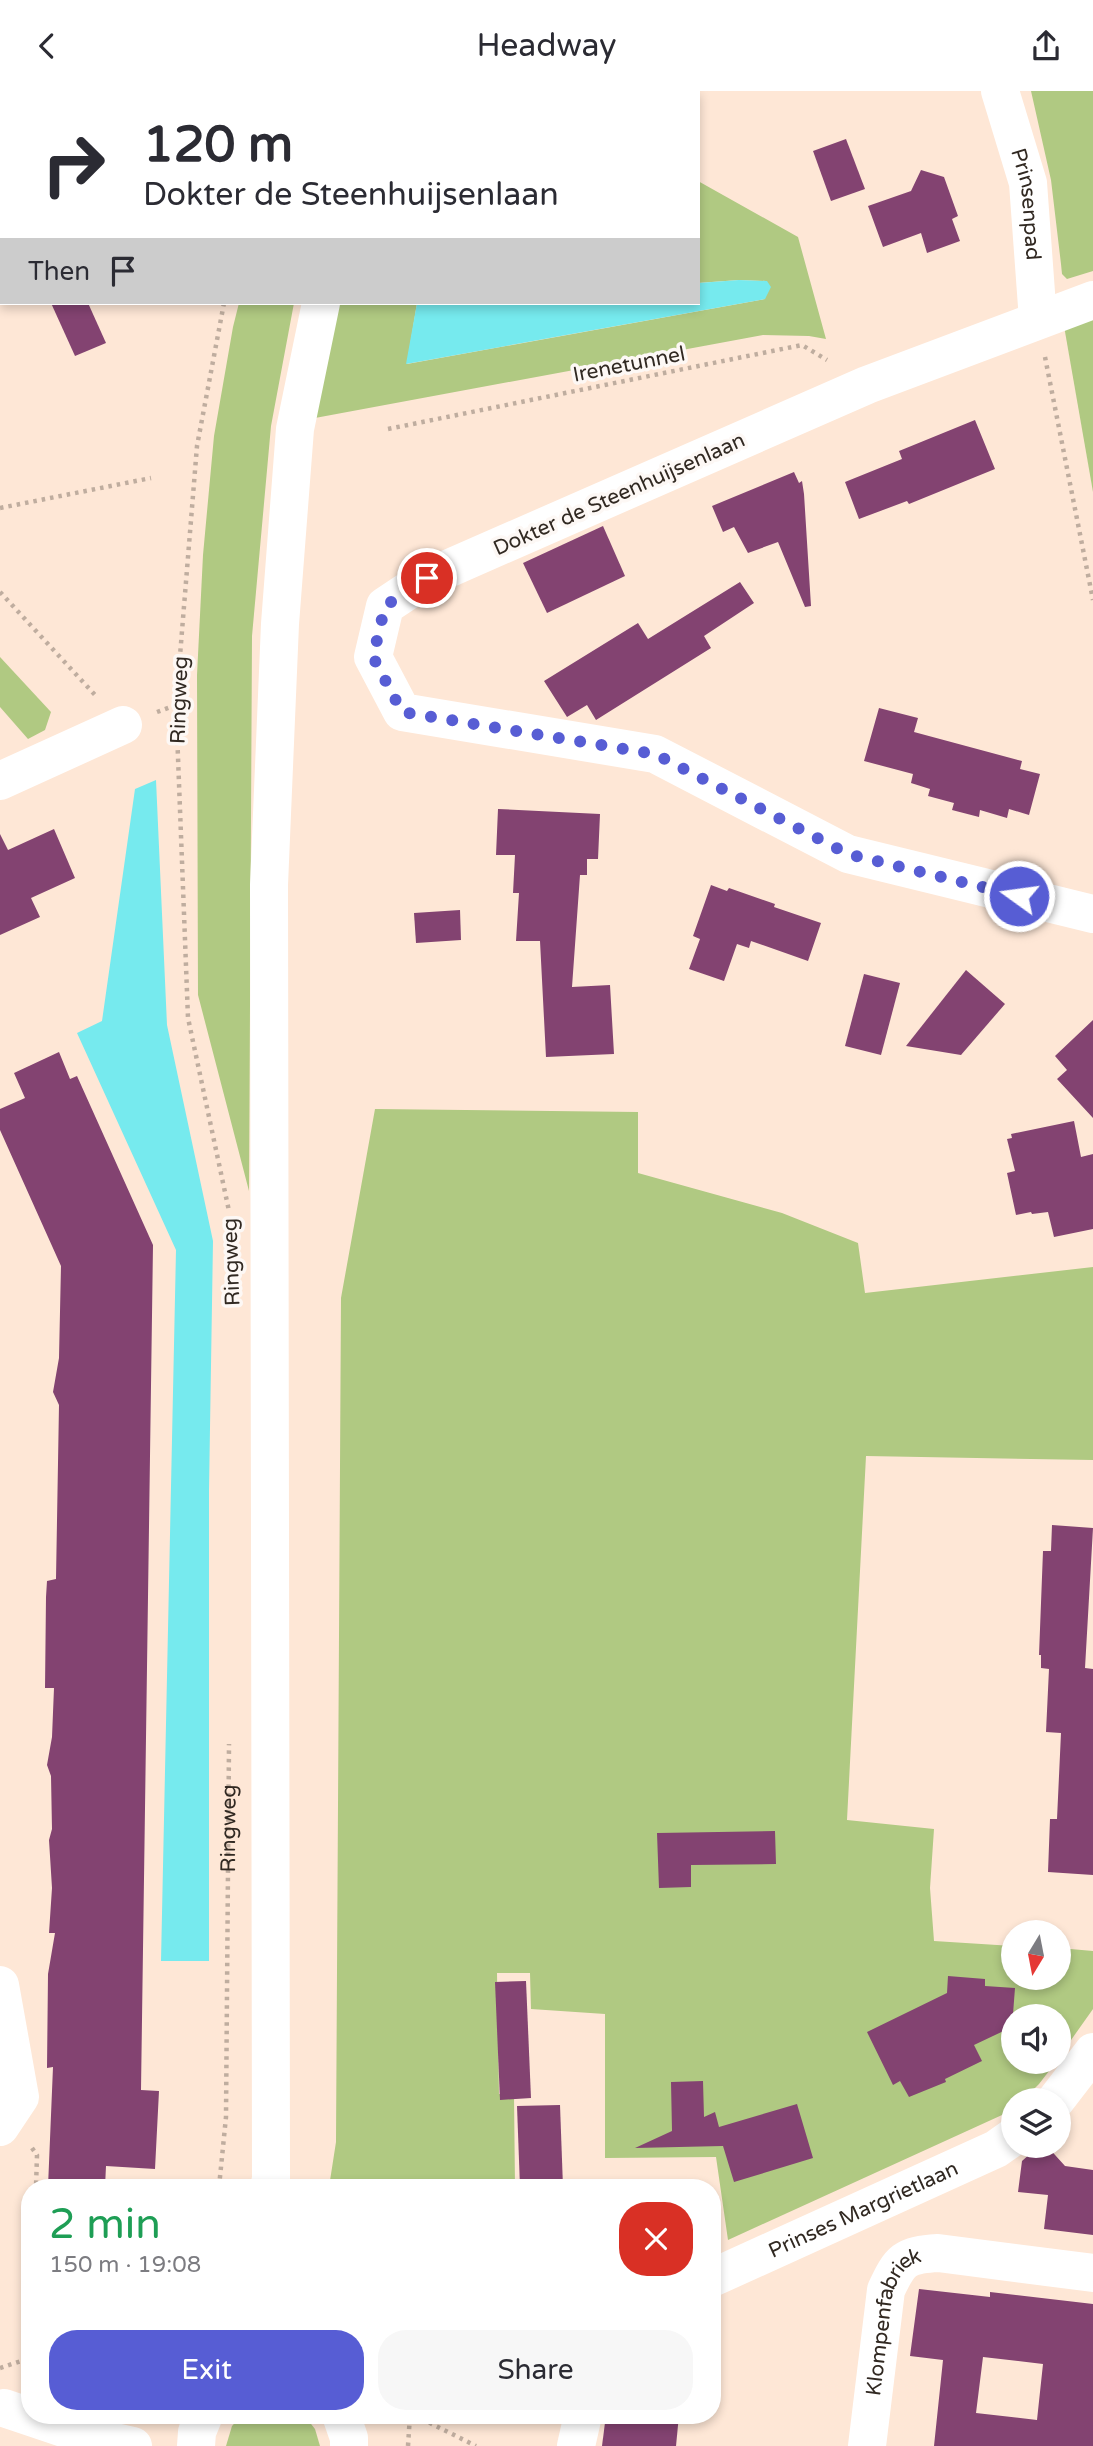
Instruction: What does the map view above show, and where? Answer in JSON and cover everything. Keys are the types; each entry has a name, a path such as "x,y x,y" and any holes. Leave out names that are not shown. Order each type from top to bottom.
{"street":[{"name":"Prinsenpad","path":"1000,91 1028,183 1038,320"},
{"name":"Dokter de Steenhuijsenlaan","path":"1093,300 867,385 427,578 385,606 373,657 402,712 655,754 848,854 1093,914"},
{"name":"Ringweg","path":"271,2179 270,885 281,624 295,429 321,305"},
{"path":"0,782 123,725"},
{"path":"0,1985 20,2097 0,2127"},
{"path":"1065,2088 1093,2052"},
{"name":"Prinses Margrietlaan","path":"721,2274 1001,2145"},
{"name":"Klompenfabriek","path":"867,2446 886,2290 897,2267 915,2255 938,2253 1093,2273"},
{"path":"55,2424 83,2435 133,2446"},
{"path":"196,2446 200,2424"},
{"path":"576,2446 581,2424"}],"path":[{"name":"Ringweg","path":"224,305 197,446 176,705 188,1018 230,1216"},
{"path":"1038,320 1093,600"},
{"name":"Irenetunnel","path":"388,429 802,345 867,385"},
{"path":"0,508 151,478"},
{"path":"0,592 123,725"},
{"name":"Ringweg","path":"220,2179 226,2117 229,1743"},
{"path":"0,2368 21,2361"},
{"path":"408,2446 411,2424"},
{"path":"431,2424 476,2446"}],"green space":[{"path":"1031,91 1093,91 1093,271 1067,279 1062,274 1051,180"},
{"path":"700,182 798,237 826,339 763,335 315,418 335,305 417,305 407,364 765,299 766,281 700,283"},
{"path":"238,305 294,305 271,426 252,636 249,1191 198,995 197,675 203,555 214,436"},
{"path":"1093,317 1093,492 1064,326"},
{"path":"0,657 51,712 45,730 28,739 0,707"},
{"path":"375,1109 638,1112 638,1173 782,1213 858,1243 865,1293 1093,1267 1093,1460 866,1456 847,1820 934,1829 930,1888 934,1941 1001,1945 1001,1990 1071,1990 1071,1949 1093,1951 1093,2009 1071,2040 1071,2004 1001,2004 1001,2074 1047,2074 1039,2084 1035,2088 1001,2088 1001,2115 728,2240 716,2157 605,2158 605,2014 531,2009 530,1973 497,1973 499,2094 514,2095 515,2179 330,2179 336,2142 341,1298"},
{"path":"311,2424 320,2446 226,2446 232,2426"}],"water":[{"path":"767,281 771,287 765,299 406,364 417,305 700,305 700,283"},
{"path":"156,780 167,1025 213,1241 209,1490 209,1961 161,1961 176,1250 77,1033 102,1021 135,789"}],"building":[{"path":"846,139 865,189 831,201 813,151"},
{"path":"921,170 944,177 958,216 952,219 960,241 927,253 921,233 883,247 868,206 911,191"},
{"path":"52,305 89,305 106,343 75,356"},
{"path":"975,420 995,469 909,504 907,501 859,519 845,482 902,459 899,451"},
{"path":"794,472 799,483 802,481 804,494 811,606 805,607 778,542 748,553 734,527 723,532 712,506"},
{"path":"603,526 625,576 547,613 523,563"},
{"path":"740,582 754,603 704,636 711,648 596,720 587,705 567,717 544,681 638,623 648,639"},
{"path":"879,708 918,718 914,732 1022,761 1020,769 1040,774 1029,815 1009,809 1007,818 980,810 979,817 952,810 954,803 928,796 930,789 911,783 913,774 864,761"},
{"path":"498,809 600,814 598,859 587,859 587,875 580,875 572,987 610,985 614,1054 546,1057 540,941 516,941 519,893 513,893 515,855 496,855"},
{"path":"54,829 75,878 31,898 40,917 0,935 0,834 8,850"},
{"path":"711,885 727,891 729,888 821,923 808,961 751,941 749,948 737,944 724,981 689,969 700,939 693,936"},
{"path":"460,910 461,940 416,943 414,913"},
{"path":"966,970 1005,1004 961,1055 906,1046"},
{"path":"864,974 900,983 881,1055 845,1046"},
{"path":"1093,1020 1093,1118 1057,1079 1067,1070 1055,1056"},
{"path":"59,1052 70,1079 77,1076 153,1245 141,2090 159,2091 155,2169 106,2166 105,2179 48,2179 53,2067 47,2068 48,1974 55,1933 49,1933 52,1888 49,1840 52,1829 51,1776 47,1765 52,1737 54,1688 45,1688 46,1597 47,1581 56,1579 59,1405 53,1392 59,1358 61,1266 0,1130 0,1109 25,1098 14,1073"},
{"path":"1074,1121 1081,1157 1093,1154 1093,1229 1054,1237 1048,1212 1016,1215 1007,1173 1015,1171 1007,1139 1012,1138 1011,1134"},
{"path":"1052,1525 1093,1528 1085,1668 1093,1669 1093,1875 1048,1872 1050,1819 1057,1819 1061,1733 1046,1732 1049,1669 1041,1668 1039,1655 1043,1551 1051,1551"},
{"path":"775,1831 776,1864 691,1865 691,1887 659,1888 657,1833"},
{"path":"948,1976 985,1979 985,1986 1015,1990 1014,2004 1001,2004 1001,2032 974,2045 982,2061 945,2079 946,2082 909,2097 900,2081 893,2085 867,2032 947,1993"},
{"path":"526,1981 531,2098 500,2100 495,1982"},
{"path":"703,2081 704,2117 715,2112 719,2127 797,2104 813,2158 734,2182 723,2146 635,2148 672,2131 671,2082"},
{"path":"560,2105 563,2179 520,2179 517,2106"},
{"path":"1025,2158 1058,2158 1065,2166 1093,2170 1093,2235 1044,2229 1048,2195 1018,2192 1022,2161"},
{"path":"919,2289 990,2297 990,2292 1093,2304 1093,2446 934,2446 943,2360 910,2356","holes":["983,2357 1043,2364 1037,2420 976,2413"]},
{"path":"605,2424 678,2424 676,2446 602,2446"}],"route":[{"path":"427,578 385,606 373,657 402,712 655,754 848,854 1019,896"}]}
